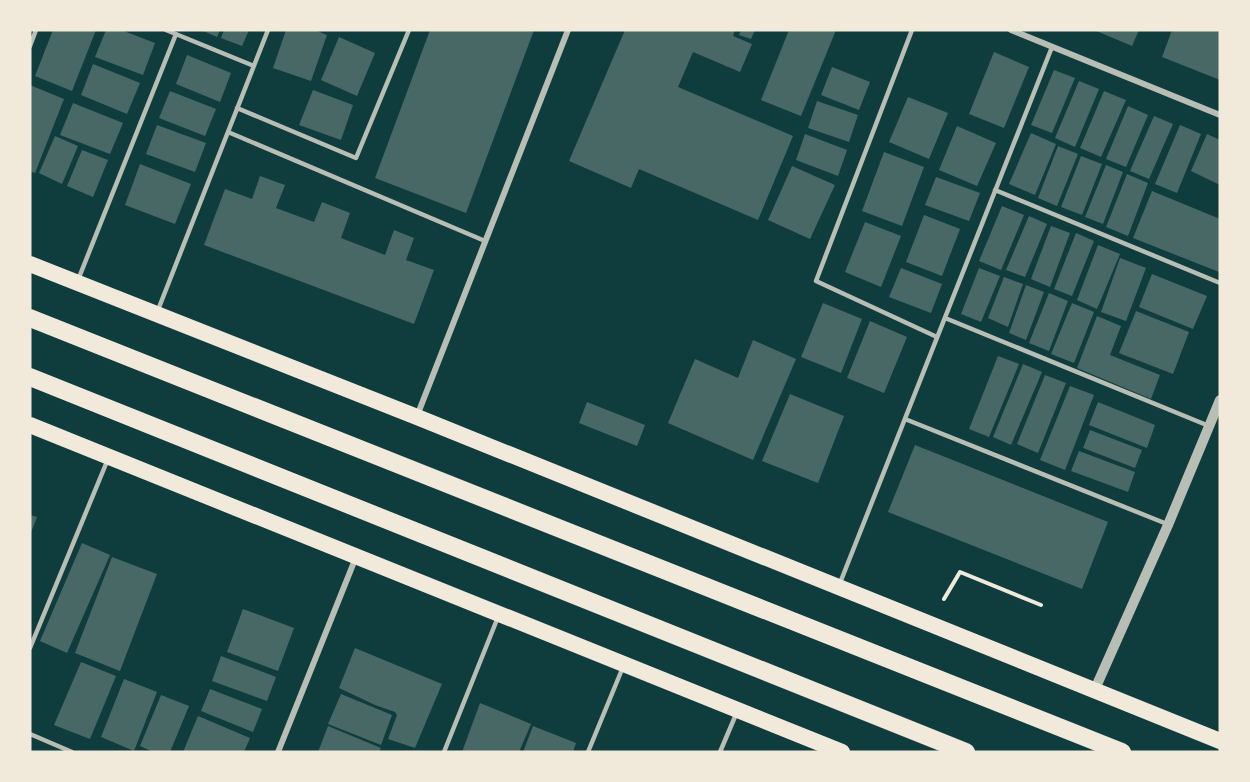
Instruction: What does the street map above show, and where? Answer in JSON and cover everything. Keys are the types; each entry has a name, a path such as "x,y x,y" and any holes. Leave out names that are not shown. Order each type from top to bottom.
{"highway":[{"path":"30,264 417,417 1220,741"},
{"path":"30,318 1122,752"},
{"path":"30,377 966,752"},
{"path":"30,426 835,751"}],"street":[{"path":"417,417 568,30"},
{"path":"1011,30 1220,115"},
{"path":"1095,689 1168,525 1220,400"},
{"path":"278,752 356,556"}],"lane":[{"path":"30,46 36,30"},
{"path":"166,30 254,66"},
{"path":"157,314 268,30"},
{"path":"237,108 356,158 409,30"},
{"path":"912,30 816,281 937,337"},
{"path":"77,282 176,34"},
{"path":"838,586 1052,47"},
{"path":"228,132 485,241"},
{"path":"995,190 1220,284"},
{"path":"945,318 1209,426"},
{"path":"905,419 1168,525"},
{"path":"30,648 109,457"},
{"path":"444,752 499,614"},
{"path":"588,752 624,664"},
{"path":"720,752 738,710"},
{"path":"30,734 72,752"}],"path":[{"path":"960,572 1041,605"}],"building":[{"path":"53,30 96,30 72,91 35,76"},
{"path":"106,30 121,30 155,43 143,75 95,57"},
{"path":"201,30 220,30 217,37"},
{"path":"224,30 249,30 242,46 221,38"},
{"path":"286,30 315,30 327,35 311,81 273,68"},
{"path":"430,30 534,30 466,213 375,178"},
{"path":"625,30 735,30 733,36 752,44 740,72 693,52 678,87 793,136 758,220 639,169 631,188 569,161"},
{"path":"741,30 755,30 751,39 739,35"},
{"path":"789,30 836,30 801,116 761,100"},
{"path":"1094,30 1139,30 1132,46"},
{"path":"1172,30 1220,30 1220,80 1162,57"},
{"path":"339,37 375,53 357,96 321,80"},
{"path":"994,52 1029,67 1004,128 969,114"},
{"path":"187,55 231,73 220,102 176,84"},
{"path":"93,64 140,83 127,114 81,95"},
{"path":"832,67 870,82 859,110 821,95"},
{"path":"1054,70 1075,78 1052,133 1031,125"},
{"path":"1079,81 1099,89 1075,147 1055,138"},
{"path":"30,85 64,99 35,173 30,171"},
{"path":"313,90 353,105 341,140 299,125"},
{"path":"170,91 216,109 205,136 159,118"},
{"path":"1104,91 1126,100 1101,157 1080,148"},
{"path":"908,97 948,113 929,159 889,142"},
{"path":"817,101 858,115 849,142 808,128"},
{"path":"73,103 123,123 110,154 60,135"},
{"path":"1128,106 1148,115 1126,167 1106,159"},
{"path":"1154,116 1173,124 1149,179 1130,171"},
{"path":"157,125 206,143 195,172 146,154"},
{"path":"1180,125 1201,134 1177,193 1155,184"},
{"path":"957,126 996,143 977,186 939,170"},
{"path":"1031,133 1056,144 1035,195 1009,184"},
{"path":"805,134 847,150 838,176 796,160"},
{"path":"1207,134 1220,140 1220,185 1191,171"},
{"path":"55,136 78,146 62,184 39,173"},
{"path":"1058,146 1078,154 1057,206 1038,198"},
{"path":"82,150 108,160 93,197 67,186"},
{"path":"884,152 924,167 902,226 862,211"},
{"path":"1081,156 1102,164 1082,215 1061,207"},
{"path":"140,164 191,184 175,224 125,205"},
{"path":"1106,165 1123,172 1103,224 1085,217"},
{"path":"792,166 835,185 810,239 768,220"},
{"path":"1127,174 1148,183 1128,236 1106,227"},
{"path":"260,176 285,185 276,208 314,222 322,202 350,213 341,238 385,255 394,230 414,238 406,260 434,270 414,324 204,245 225,189 252,199"},
{"path":"936,177 980,193 969,221 925,205"},
{"path":"1152,191 1220,219 1219,272 1133,238"},
{"path":"1002,206 1024,215 1001,270 979,261"},
{"path":"924,215 960,229 942,276 906,262"},
{"path":"1029,216 1047,224 1025,277 1006,270"},
{"path":"865,222 901,236 881,287 845,272"},
{"path":"1051,226 1070,233 1050,287 1031,279"},
{"path":"1076,233 1094,241 1072,296 1054,289"},
{"path":"1098,245 1120,254 1097,309 1077,300"},
{"path":"1120,258 1146,268 1126,321 1101,312"},
{"path":"901,268 942,284 931,313 889,297"},
{"path":"979,268 1000,276 981,322 961,314"},
{"path":"1152,274 1207,296 1193,329 1139,307"},
{"path":"1004,277 1023,284 1008,327 988,318"},
{"path":"1026,285 1044,292 1026,340 1009,333"},
{"path":"1049,293 1068,301 1049,351 1029,343"},
{"path":"823,303 862,319 841,373 801,357"},
{"path":"1072,303 1094,312 1074,363 1051,354"},
{"path":"1136,311 1189,332 1173,374 1119,353"},
{"path":"1097,316 1121,326 1110,355 1160,375 1151,399 1077,368"},
{"path":"870,321 907,337 884,393 847,378"},
{"path":"753,340 796,359 753,460 668,423 695,359 738,378"},
{"path":"998,356 1019,364 989,437 969,429"},
{"path":"1023,364 1042,372 1011,445 993,437"},
{"path":"1045,375 1066,383 1038,453 1017,444"},
{"path":"1070,386 1094,395 1065,470 1040,460"},
{"path":"790,394 844,416 818,483 762,461"},
{"path":"587,402 645,425 637,446 579,423"},
{"path":"1098,402 1155,425 1147,448 1089,425"},
{"path":"1090,430 1142,450 1135,468 1083,448"},
{"path":"915,445 1108,522 1082,589 888,512"},
{"path":"1079,451 1135,472 1128,492 1071,471"},
{"path":"30,515 37,517 30,535"},
{"path":"82,543 110,555 67,653 40,641"},
{"path":"112,557 157,574 120,671 75,653"},
{"path":"243,609 294,628 278,671 227,652"},
{"path":"355,648 442,684 415,748 388,739 397,715 395,712 339,688"},
{"path":"221,656 276,677 267,701 212,681"},
{"path":"81,662 116,676 90,739 54,725"},
{"path":"124,679 157,692 134,751 101,737"},
{"path":"210,689 262,709 253,732 201,711"},
{"path":"341,694 392,715 381,745 328,724"},
{"path":"161,695 189,706 170,752 153,752 140,746"},
{"path":"480,703 531,724 519,752 462,752"},
{"path":"198,716 250,738 244,752 183,752"},
{"path":"328,726 381,748 379,752 318,752"},
{"path":"533,726 576,743 573,752 523,752"}]}
